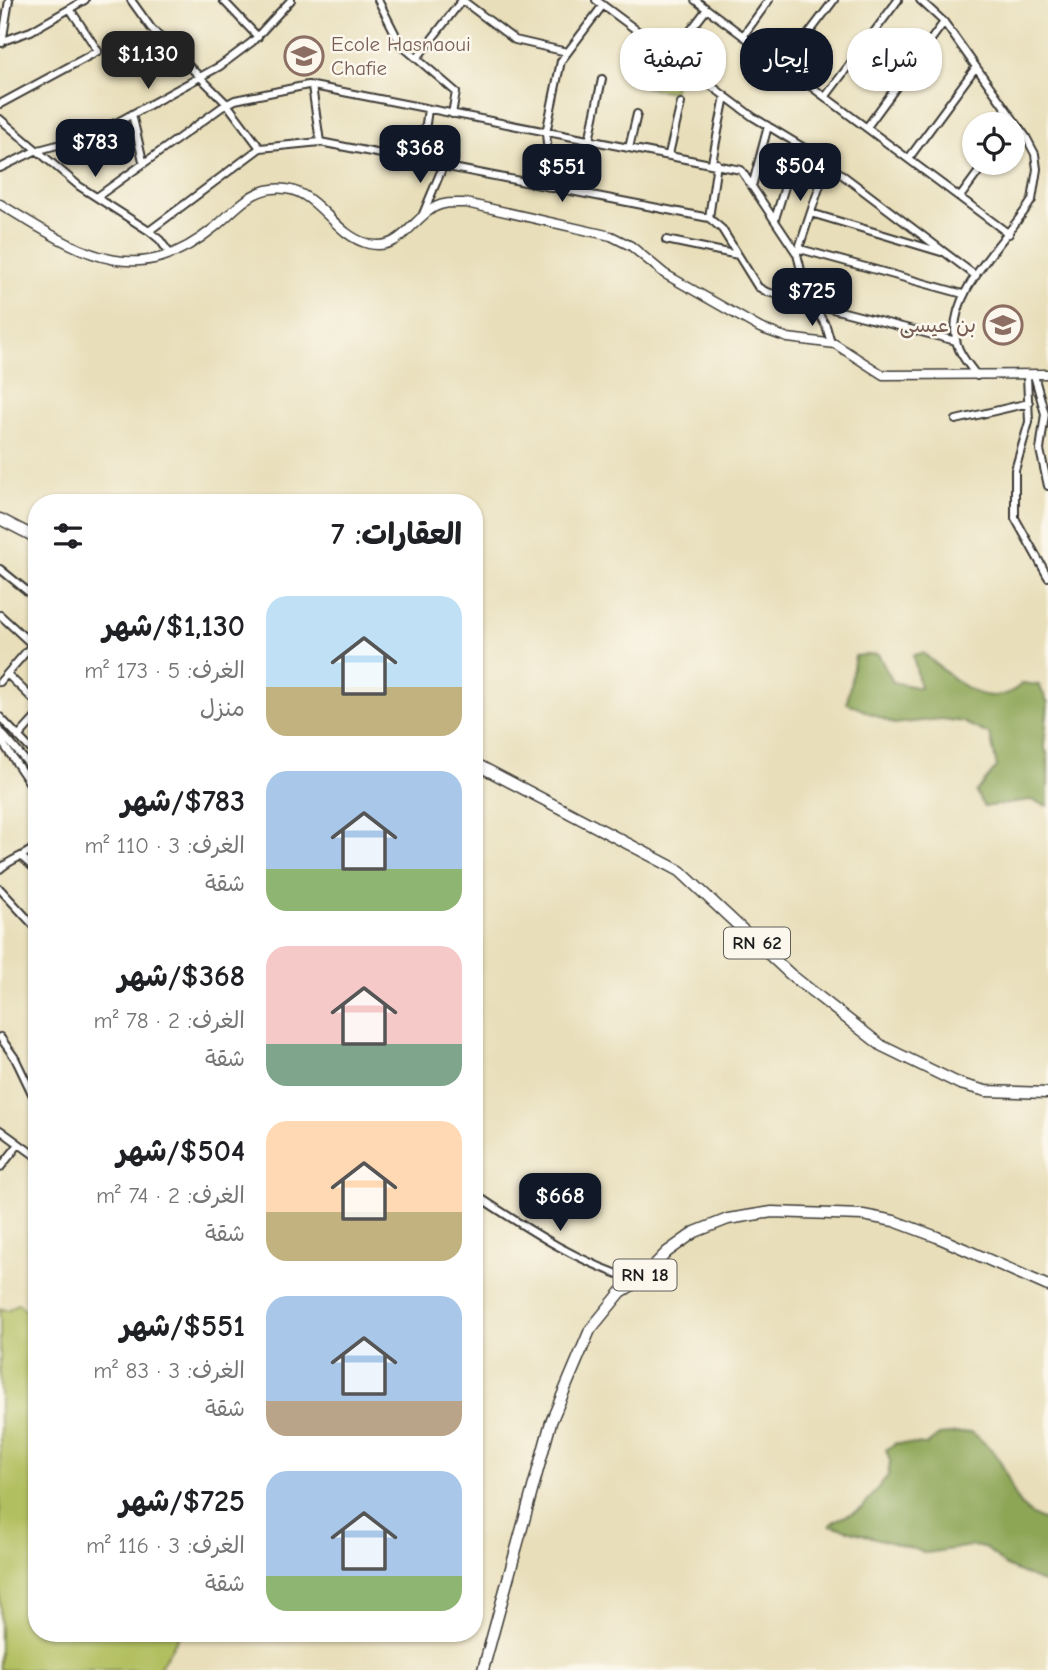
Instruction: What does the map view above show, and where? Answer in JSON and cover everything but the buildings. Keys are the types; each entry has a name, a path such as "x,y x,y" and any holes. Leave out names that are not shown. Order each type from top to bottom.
{"main road":[{"path":"0,519 28,533"},
{"name":"RN 62","path":"483,768 680,871 790,974 882,1046 960,1084 986,1091 1048,1093"},
{"name":"RN 18","path":"483,1670 551,1422 590,1330 621,1292 639,1281 667,1252 706,1228 728,1219 772,1212 817,1212 894,1222 1048,1286"}],"street":[{"path":"1,42 9,0"},
{"path":"71,0 78,4"},
{"path":"1,42 32,31 85,0"},
{"path":"131,0 151,28 226,104 260,148"},
{"path":"223,0 258,37"},
{"path":"0,168 39,150 65,144 132,114 201,77 238,55 291,0"},
{"path":"378,0 397,40 456,92 452,114"},
{"path":"418,57 462,0 515,40 566,52"},
{"path":"596,0 633,28"},
{"path":"695,0 740,34"},
{"path":"749,28 769,0"},
{"path":"813,28 834,0"},
{"path":"826,96 898,0"},
{"path":"920,0 944,22 1007,112"},
{"path":"551,188 546,133 561,61 603,5"},
{"path":"0,104 98,51 70,9"},
{"path":"693,28 707,9"},
{"path":"867,127 944,22"},
{"path":"908,158 976,67"},
{"path":"589,141 602,79"},
{"path":"97,197 143,161 226,104 298,86 312,86 546,133 715,162 741,170 798,251 811,304 826,326 831,343"},
{"path":"312,86 320,142"},
{"path":"718,91 827,164 976,276"},
{"path":"819,91 1009,234"},
{"path":"709,218 725,96"},
{"path":"669,154 681,103"},
{"path":"421,160 429,109"},
{"path":"132,114 143,161"},
{"path":"629,148 637,114"},
{"path":"0,119 79,186 149,230 170,254"},
{"path":"752,184 768,126"},
{"path":"978,377 960,353 956,341 958,305 963,294 1032,200 1037,186 1035,154 1025,139"},
{"path":"149,230 260,148 320,142 444,164 551,188 709,218 722,229 761,290 956,341"},
{"path":"775,219 798,144"},
{"path":"0,204 67,244 107,261 152,261 170,254 195,242 260,191 273,188 303,192 343,229 368,244 394,242 407,233 422,216 444,164"},
{"path":"798,251 827,164"},
{"path":"960,197 976,175"},
{"path":"422,216 448,202 466,203 611,236 631,246 673,279 761,327 788,338 831,343 845,349 883,375 978,377 1048,373"},
{"path":"811,213 947,254"},
{"path":"666,240 737,255"},
{"path":"798,251 963,294"},
{"path":"1031,375 1045,402 1040,450 1048,486"},
{"path":"1031,375 1029,422 1015,470 1015,518 1048,578"},
{"path":"956,420 1029,404"},
{"path":"0,569 28,592"},
{"path":"0,615 28,641"},
{"path":"0,682 28,653"},
{"path":"7,674 28,694"},
{"path":"0,717 28,747"},
{"path":"18,737 28,726"},
{"path":"0,731 28,764"},
{"path":"0,739 28,781"},
{"path":"0,869 9,861 23,858 28,853"},
{"path":"23,858 28,863"},
{"path":"0,889 28,919"},
{"path":"0,1037 15,1058 28,1085"},
{"path":"0,1130 28,1150"},
{"path":"0,1168 19,1144"},
{"path":"483,1200 552,1244 611,1273 639,1281"}],"green space":[{"path":"923,653 958,682 983,695 996,696 1023,683 1039,685 1048,703 1044,746 1048,756 1048,806 1031,800 984,807 976,792 997,767 990,735 963,722 942,719 894,724 847,703 855,656 878,654 893,682 920,688 913,655"},
{"path":"18,1303 28,1312 28,1642 175,1642 158,1670 0,1670 0,1309 8,1310"},
{"path":"972,1432 996,1455 1019,1502 1035,1517 1048,1522 1048,1585 1004,1565 986,1548 971,1546 927,1553 830,1525 860,1510 888,1476 890,1461 886,1450 896,1443 926,1445 939,1435"}],"place":[{"name":"Ecole Hasnaoui Chafie","path":"304,56"},
{"name":"بن عيسى","path":"1003,325"}]}
